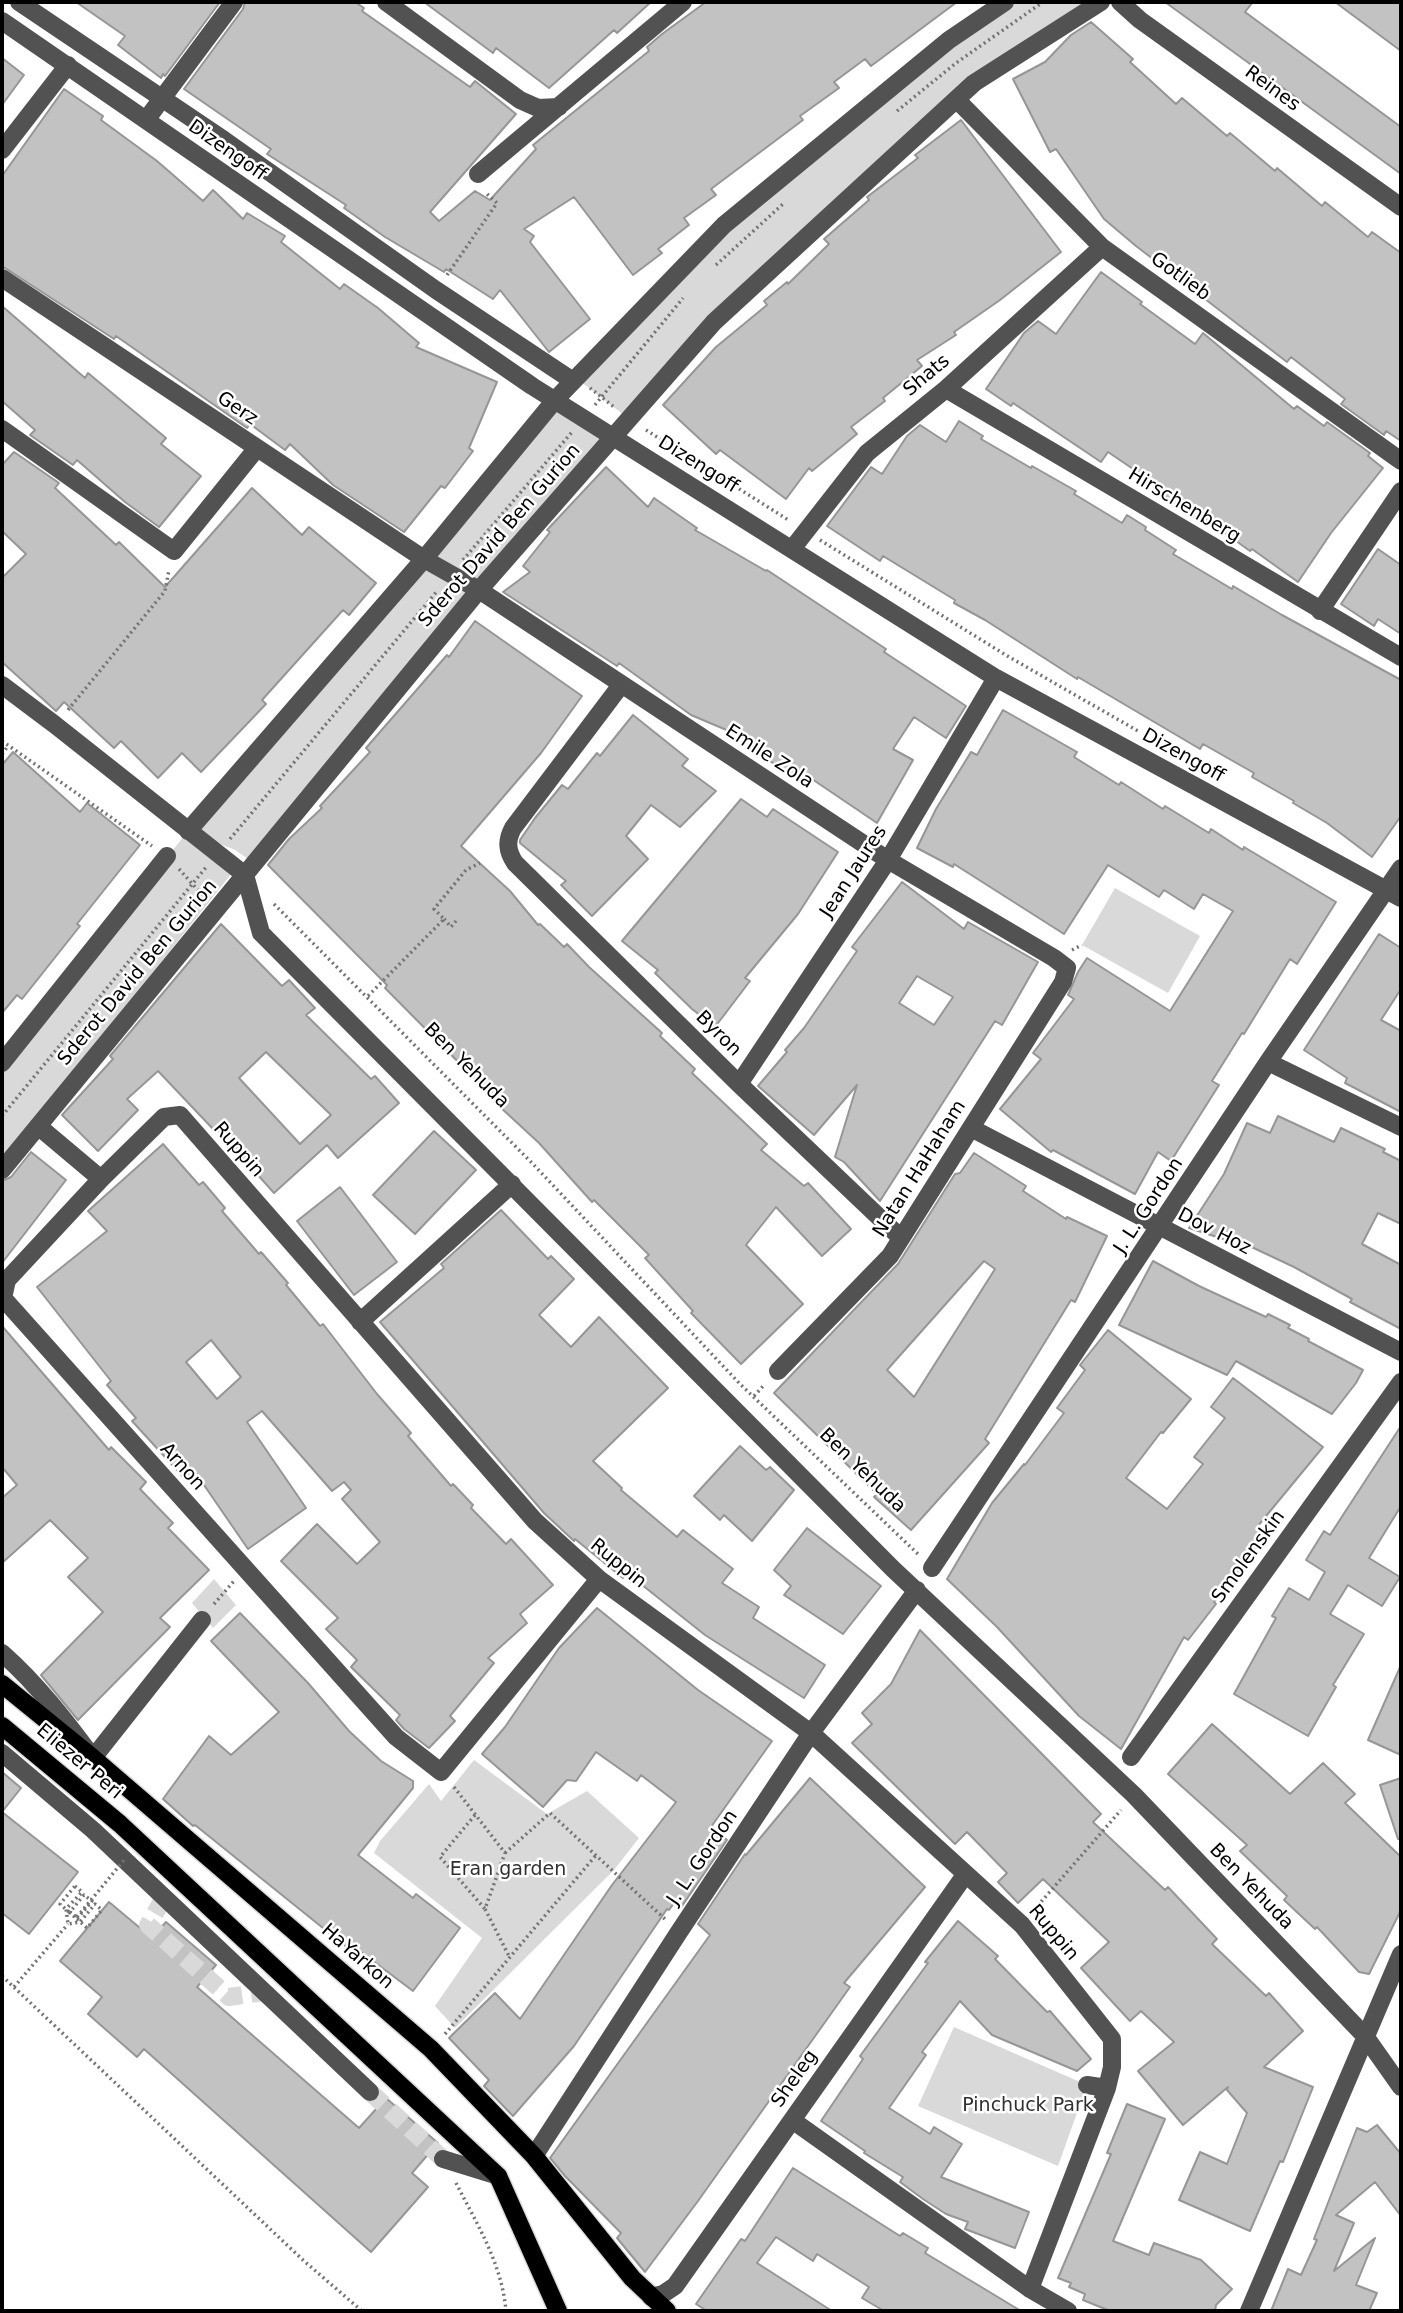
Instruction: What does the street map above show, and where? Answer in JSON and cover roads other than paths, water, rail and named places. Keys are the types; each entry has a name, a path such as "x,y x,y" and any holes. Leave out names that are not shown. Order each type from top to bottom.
{"main road":[{"name":"Eliezer Peri","path":"2,1684 93,1758"},
{"name":"Eliezer Peri","path":"2,1726 128,1832"},
{"name":"HaYarkon","path":"93,1758 431,2049 534,2157 632,2278 648,2304 667,2311"},
{"path":"128,1832 498,2176 558,2311"}],"street":[{"name":"Dizengoff","path":"19,2 162,98 436,290 574,380"},
{"path":"146,120 234,2"},
{"path":"386,2 520,100 538,108 559,107"},
{"path":"478,174 683,2"},
{"path":"188,831 424,559 555,400 724,225 949,40 1005,2"},
{"name":"Sderot David Ben Gurion","path":"2,1170 479,590 720,317 974,83 1101,2"},
{"name":"Reines","path":"1120,2 1140,20 1401,207"},
{"name":"Dizengoff","path":"2,21 422,312 613,437 996,677 1394,894"},
{"path":"2,150 68,65"},
{"name":"Gotlieb","path":"957,100 1102,247 1401,461"},
{"name":"Shats","path":"792,549 867,453 946,388 1102,247"},
{"name":"Gerz","path":"2,278 424,559 451,574"},
{"name":"Hirschenberg","path":"946,388 1401,657"},
{"path":"2,429 174,551 257,447"},
{"path":"1320,611 1401,491"},
{"name":"Emile Zola","path":"451,574 888,860 1068,968"},
{"name":"Jean Jaures","path":"739,1084 888,860 996,677"},
{"path":"2,685 245,875"},
{"name":"Byron","path":"621,685 513,828 507,839 510,855 515,863 739,1084 901,1238"},
{"path":"2,1063 167,856"},
{"name":"J. L. Gordon","path":"932,1568 1268,1062 1394,894 1401,868"},
{"name":"Ben Yehuda","path":"245,875 261,933 893,1569 1134,1795 1365,2036 1401,2087"},
{"name":"Natan HaHaham","path":"778,1371 890,1256 1063,982 1068,968"},
{"path":"1268,1062 1401,1127"},
{"name":"Ruppin","path":"101,1179 164,1117 180,1115 535,1521 599,1579 811,1733 1022,1925 1112,2039 1112,2067 1107,2088 1030,2290"},
{"path":"38,1126 101,1179"},
{"name":"Dov Hoz","path":"971,1128 1401,1352"},
{"name":"Arnon","path":"101,1179 7,1280 3,1298 396,1737 441,1772 599,1579"},
{"path":"360,1322 512,1184"},
{"name":"Smolenskin","path":"1132,1757 1401,1382"},
{"name":"J. L. Gordon","path":"534,2157 679,1931 811,1733 917,1590"},
{"path":"93,1758 145,1700 201,1619"},
{"name":"HaYarkon","path":"2,1653 56,1709 93,1758"},
{"path":"2,1753 118,1854 370,2092"},
{"path":"118,1854 128,1832"},
{"name":"Sheleg","path":"648,2304 675,2286 965,1875"},
{"path":"1249,2311 1401,1954"},
{"path":"1087,2085 1107,2088"},
{"path":"792,2120 1030,2290 1068,2311"},
{"path":"443,2159 498,2176"}],"tunnel":[{"path":"164,1898 148,1925 229,1997 264,1992"},
{"path":"370,2092 443,2159"}],"park label":[{"name":"Eran garden","path":"508,1870"},
{"name":"Pinchuck Park","path":"1028,2106"}]}
